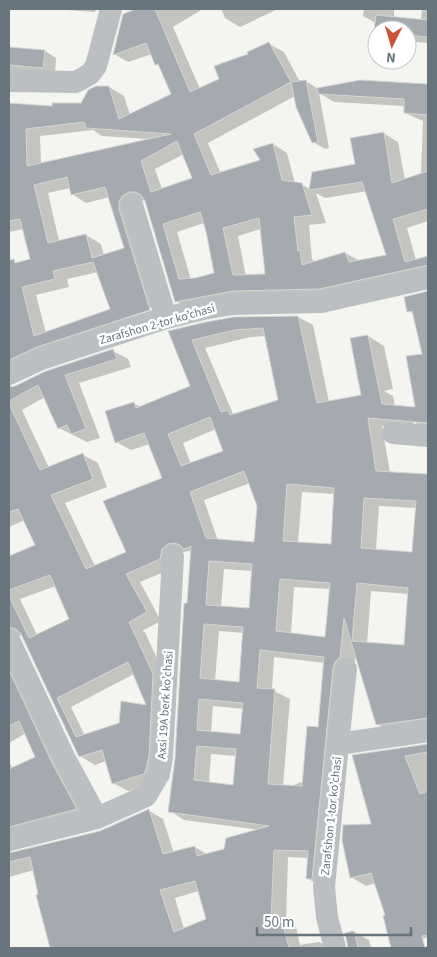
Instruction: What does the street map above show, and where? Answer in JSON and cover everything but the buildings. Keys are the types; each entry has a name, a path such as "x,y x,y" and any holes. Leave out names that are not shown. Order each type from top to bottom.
{"street":[{"path":"9,81 76,82 90,74 96,66 111,9"},
{"path":"132,205 166,318"},
{"name":"Zarafshon 2-tor koʼchasi","path":"9,374 41,359 166,318 203,309 233,304 321,302 428,278"},
{"path":"394,432 428,436"},
{"name":"Аxsi 19А berk koʼchasi","path":"9,840 97,818 146,796 159,774 162,757 173,556"},
{"path":"9,640 64,757 97,818"},
{"path":"338,744 346,669"},
{"name":"Zarafshon 1-tor koʼchasi","path":"334,948 327,917 324,887 338,744 428,731"}]}
